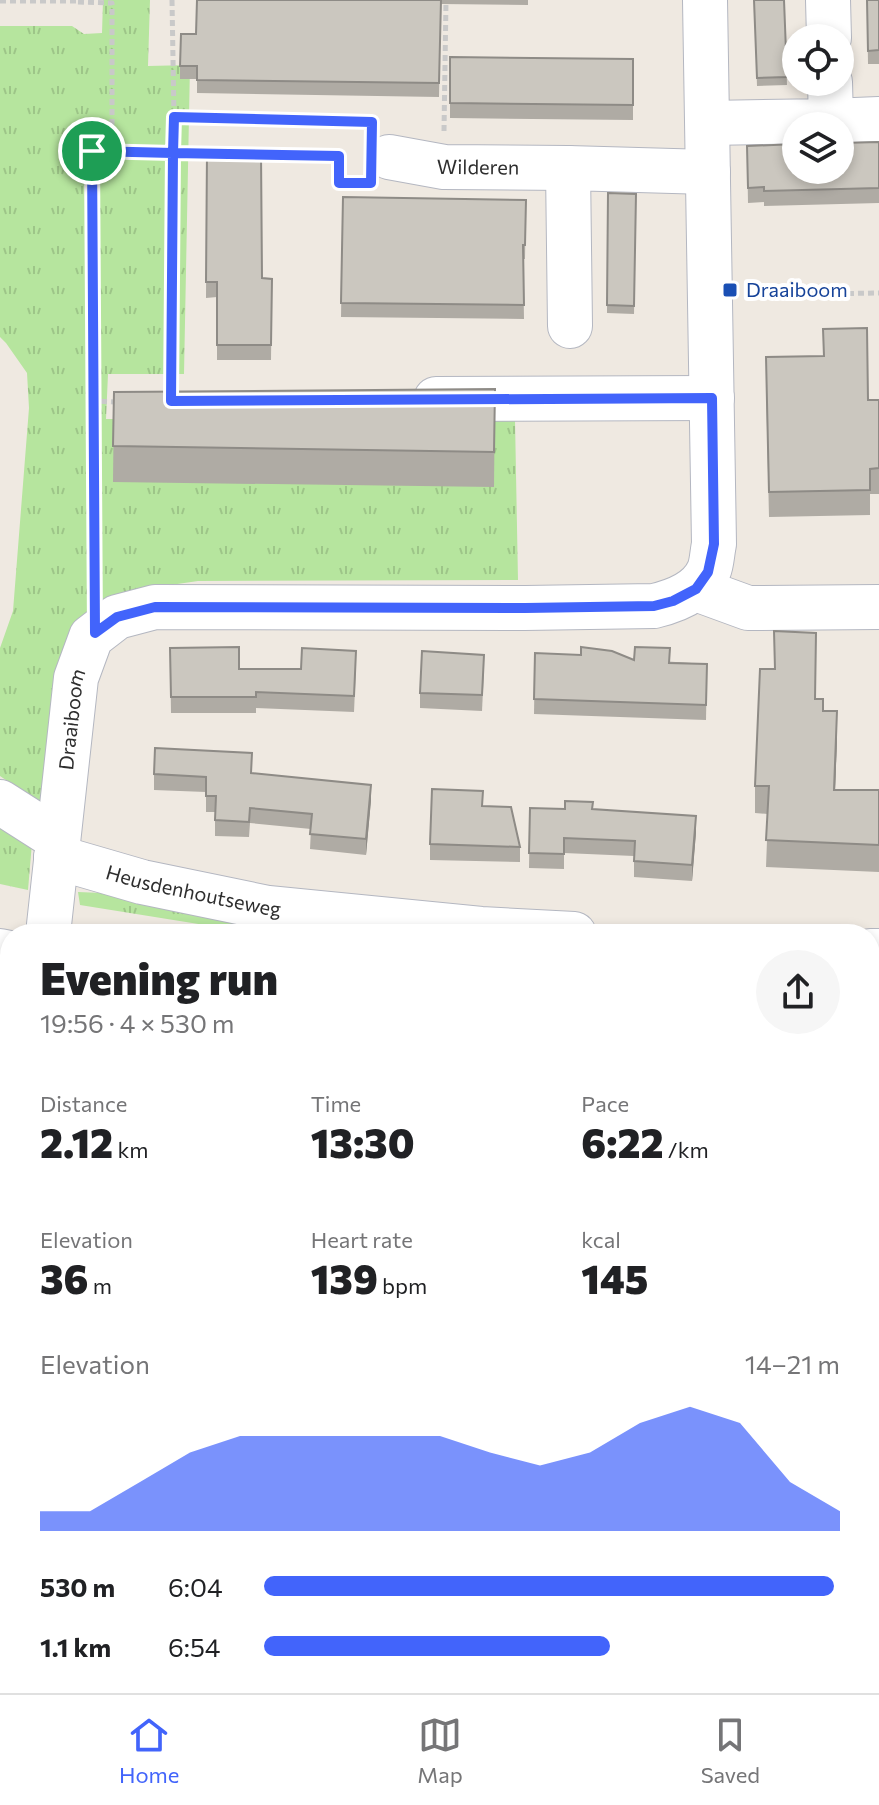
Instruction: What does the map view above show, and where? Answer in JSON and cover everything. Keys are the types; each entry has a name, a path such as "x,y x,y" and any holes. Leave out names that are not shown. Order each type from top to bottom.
{"street":[{"path":"95,633 117,617 155,607 654,606 673,601 696,589 708,572 714,544 705,0"},
{"path":"828,0 829,24"},
{"path":"708,123 830,102 879,119"},
{"name":"Wilderen","path":"380,157 444,167 708,172"},
{"path":"568,168 570,326"},
{"path":"403,400 712,398"},
{"path":"696,589 748,608 879,607"},
{"name":"Draaiboom","path":"49,924 76,678 95,633"},
{"name":"Heusdenhoutseweg","path":"0,802 57,848 142,882 268,908 430,924"}],"path":[{"path":"171,401 172,0"},
{"path":"444,167 446,0"},
{"path":"0,1 112,3 112,152"},
{"path":"174,117 372,122 380,157 371,183 339,183 339,156 249,154"},
{"path":"95,633 92,151 218,154"},
{"path":"711,296 879,293"},
{"path":"95,401 114,402"}],"green space":[{"path":"103,0 150,0 148,66 190,65 184,374 108,374 106,419 515,420 518,580 198,581 114,596 41,804 0,776 0,648 13,611 29,408 27,373 0,337 0,26 72,26 84,34 102,33"},
{"path":"0,821 32,843 28,890 0,884"},
{"path":"78,892 102,893 327,924 198,924 80,905"}],"building":[{"path":"197,0 441,0 439,83 197,80 197,66 180,66 181,34 196,34"},
{"path":"754,0 784,0 782,77 757,78"},
{"path":"867,0 879,0 879,50 868,51"},
{"path":"450,57 633,59 633,105 450,103"},
{"path":"879,142 879,188 764,191 764,187 748,188 747,146 782,145 782,184 854,184 854,143"},
{"path":"207,152 261,153 262,278 272,279 271,345 217,345 217,282 206,282"},
{"path":"608,193 636,194 634,306 607,305"},
{"path":"343,197 526,200 524,305 341,303"},
{"path":"867,328 868,400 879,400 879,468 870,469 870,490 769,492 766,357 824,356 823,329"},
{"path":"495,389 494,452 113,446 114,392"},
{"path":"774,631 816,633 815,699 823,699 823,711 837,711 834,790 879,790 879,845 766,840 769,786 755,786 760,669 775,669"},
{"path":"239,647 239,669 301,669 302,648 356,651 354,696 256,692 256,697 171,697 170,648"},
{"path":"581,647 612,651 634,660 635,647 670,648 669,663 707,664 706,705 534,699 535,653 581,655"},
{"path":"422,651 484,655 482,695 420,693"},
{"path":"155,748 252,753 251,773 371,785 366,839 310,834 312,814 250,808 249,822 215,820 216,796 206,796 206,777 154,774"},
{"path":"432,789 483,791 482,806 511,807 520,847 430,844"},
{"path":"565,801 593,802 592,809 696,816 692,865 634,861 635,841 564,838 564,854 529,853 530,808 565,809"}],"place":[{"name":"Draaiboom","path":"730,290"}],"route":[{"path":"92,151 95,633 117,617 155,607 654,606 673,601 696,589 708,572 714,544 712,398 171,401 173,153 339,156 339,183 371,183 372,122 174,117 173,153 92,151"}]}
